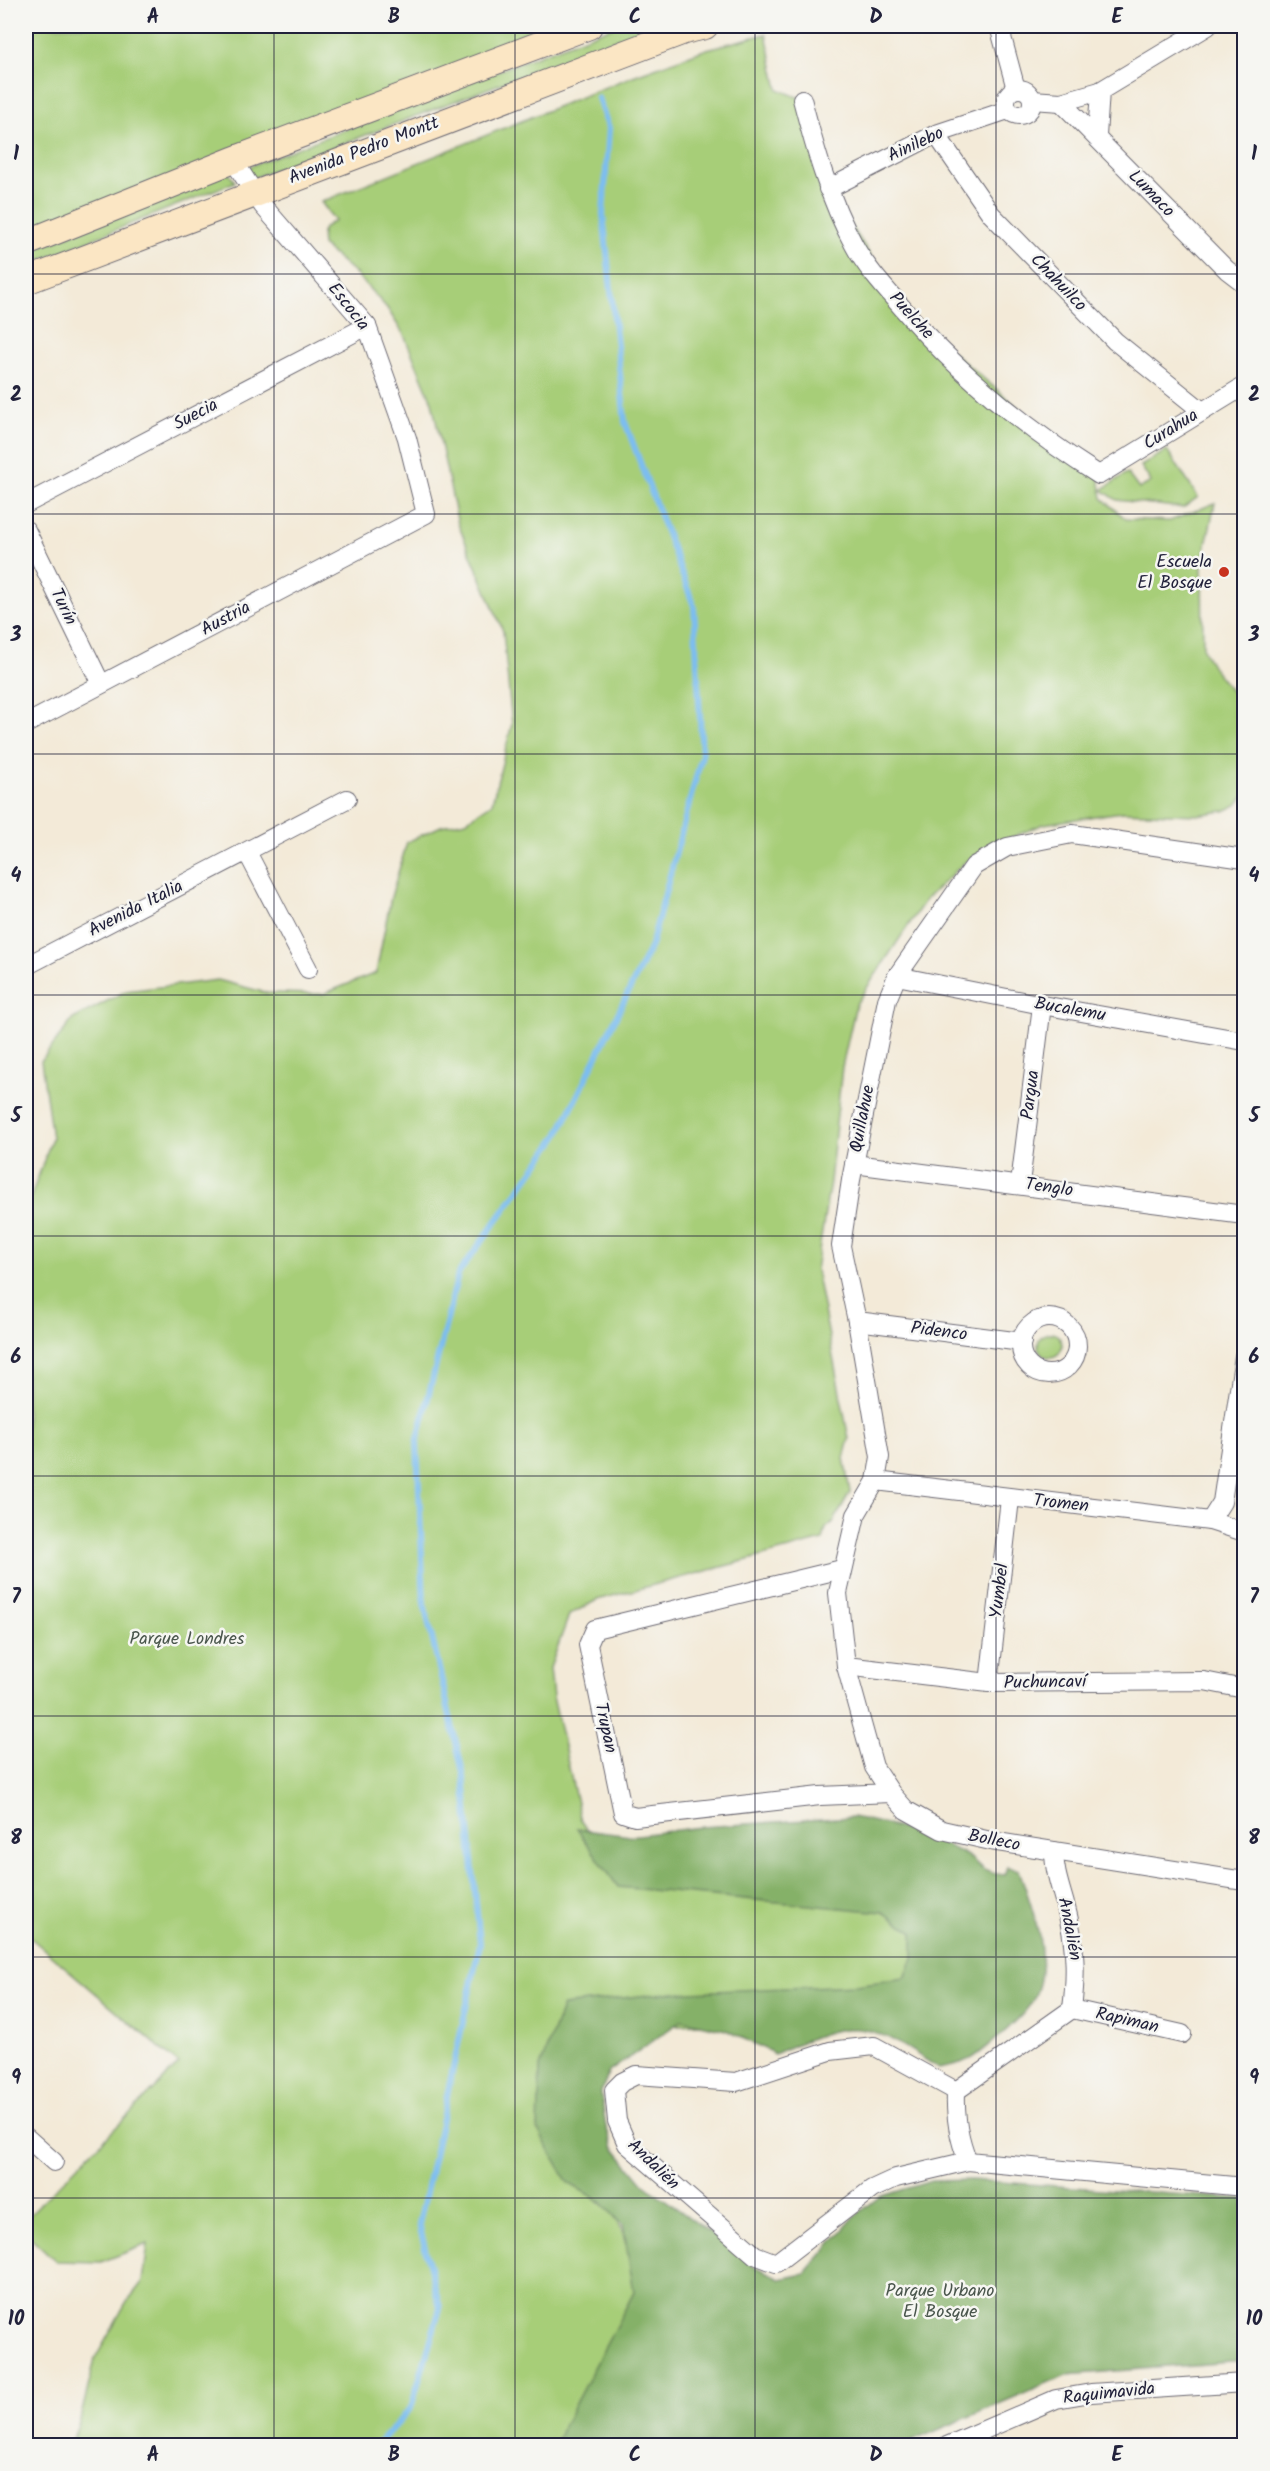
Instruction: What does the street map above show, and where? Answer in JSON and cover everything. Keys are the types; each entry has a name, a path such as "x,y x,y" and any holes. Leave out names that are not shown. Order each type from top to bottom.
{"main road":[{"name":"Avenida Pedro Montt","path":"26,243 233,160 589,26"},
{"name":"Avenida Pedro Montt","path":"26,281 684,30 705,26"}],"street":[{"path":"999,26 1016,89"},
{"path":"1032,100 1060,102 1100,91 1208,26"},
{"path":"1016,89 1028,92 1032,100 1030,109 1024,115 1015,115 1008,110 1007,97 1016,89"},
{"path":"1097,136 1100,91"},
{"name":"Puelche","path":"802,99 828,189 855,246 909,316 1006,411 1099,475"},
{"name":"Lumaco","path":"1060,102 1097,136 1227,270 1245,283"},
{"name":"Ainilebo","path":"828,189 936,134 1008,110"},
{"name":"Chahuilco","path":"936,134 991,214 1115,341 1202,411"},
{"name":"Escocia","path":"233,160 253,193 367,326 407,438 426,514"},
{"name":"Suecia","path":"26,504 367,326"},
{"name":"Curahua","path":"1099,475 1245,386"},
{"name":"Austria","path":"26,724 426,514"},
{"name":"Turín","path":"26,530 101,684"},
{"name":"Avenida Italia","path":"26,966 347,799"},
{"name":"Quillahue","path":"846,1666 838,1593 856,1515 876,1481 880,1457 857,1322 841,1246 854,1164 887,1000 897,976 974,866 1022,842 1072,834 1245,859"},
{"path":"247,852 308,969"},
{"name":"Bucalemu","path":"897,976 1042,1005 1245,1041"},
{"name":"Pargua","path":"1020,1184 1042,1005"},
{"name":"Tenglo","path":"854,1164 1245,1215"},
{"name":"Pidenco","path":"857,1322 1022,1342"},
{"path":"1210,1521 1222,1502 1243,1385 1245,1356"},
{"name":"Tromen","path":"876,1481 1010,1499 1210,1521 1245,1532"},
{"name":"Yumbel","path":"989,1683 1010,1499"},
{"name":"Trupan","path":"842,1569 594,1629 588,1645 623,1813 635,1817 820,1796 891,1793"},
{"name":"Puchuncaví","path":"846,1666 989,1683 1204,1681 1245,1689"},
{"name":"Bolleco","path":"846,1666 874,1767 891,1793 906,1810 942,1830 991,1841 1245,1881"},
{"name":"Andalién","path":"1054,1851 1054,1866 1069,1920 1077,1965 1072,2009"},
{"path":"968,2161 962,2148 955,2106 956,2091 1072,2009"},
{"name":"Rapiman","path":"1072,2009 1182,2034"},
{"name":"Andalién","path":"956,2091 874,2046 830,2051 736,2082 636,2074 614,2090 614,2104 617,2121 627,2144 755,2255 776,2263 872,2189 896,2178 968,2161 1245,2187"},
{"path":"26,2137 54,2162"},
{"name":"Raquimavida","path":"947,2445 1056,2399 1091,2393 1245,2383"}],"green space":[{"path":"26,26 583,26 26,245"},
{"path":"615,26 652,26 253,178 245,168"},
{"name":"Parque Londres","path":"766,34 778,89 802,99 828,189 909,316 1099,475 1102,498 1126,519 1170,521 1215,503 1202,564 1203,649 1214,669 1244,707 1244,796 1237,805 1224,811 1197,815 1121,812 1044,824 993,845 965,862 926,899 856,1004 842,1067 830,1182 816,1270 849,1439 844,1458 850,1492 833,1523 826,1528 823,1540 597,1600 569,1615 550,1668 553,1697 581,1821 599,1850 860,1872 982,1973 700,2024 654,2026 602,2045 574,2186 608,2209 619,2224 626,2244 680,2283 562,2445 69,2446 80,2420 95,2359 127,2302 143,2281 148,2244 101,2262 56,2261 26,2233 26,2218 179,2064 26,1934 26,1206 52,1138 41,1061 73,1019 126,991 218,980 267,993 323,994 376,973 391,897 407,842 441,826 466,821 492,803 512,724 503,631 458,524 432,402 404,335 387,308 354,272 322,245 323,230 335,221 321,202 633,76 707,49"},
{"path":"228,172 235,182 26,266 26,252"},
{"path":"1167,450 1198,497 1183,508 1117,500 1102,490 1127,473 1139,489 1151,482 1141,466"},
{"path":"1050,1333 1059,1336 1062,1345 1059,1354 1050,1357 1041,1354 1038,1345 1041,1336"},
{"name":"Parque Urbano El Bosque","path":"853,1817 896,1827 937,1841 964,1854 988,1872 1004,1875 1007,1867 1019,1870 1034,1916 1041,1949 1040,1981 1029,2007 979,2054 959,2064 938,2068 894,2040 859,2029 823,2034 775,2054 726,2030 682,2020 609,2072 601,2092 606,2127 614,2148 644,2184 755,2266 780,2279 805,2274 855,2216 879,2197 931,2181 972,2180 1244,2199 1244,2361 1066,2375 903,2445 555,2445 634,2292 623,2225 600,2201 568,2183 538,2130 540,2067 563,2005 665,1993 856,1985 905,1978 913,1958 913,1932 883,1912 618,1887 577,1829 630,1836 701,1827"}],"waterway":[{"path":"376,2446 411,2408 440,2308 419,2224 480,1944 464,1777 424,1603 417,1443 458,1274 557,1137 651,946 702,755 694,606 625,422 603,214 609,128 598,98"}],"place":[{"name":"Escuela El Bosque","path":"1224,572"}]}
